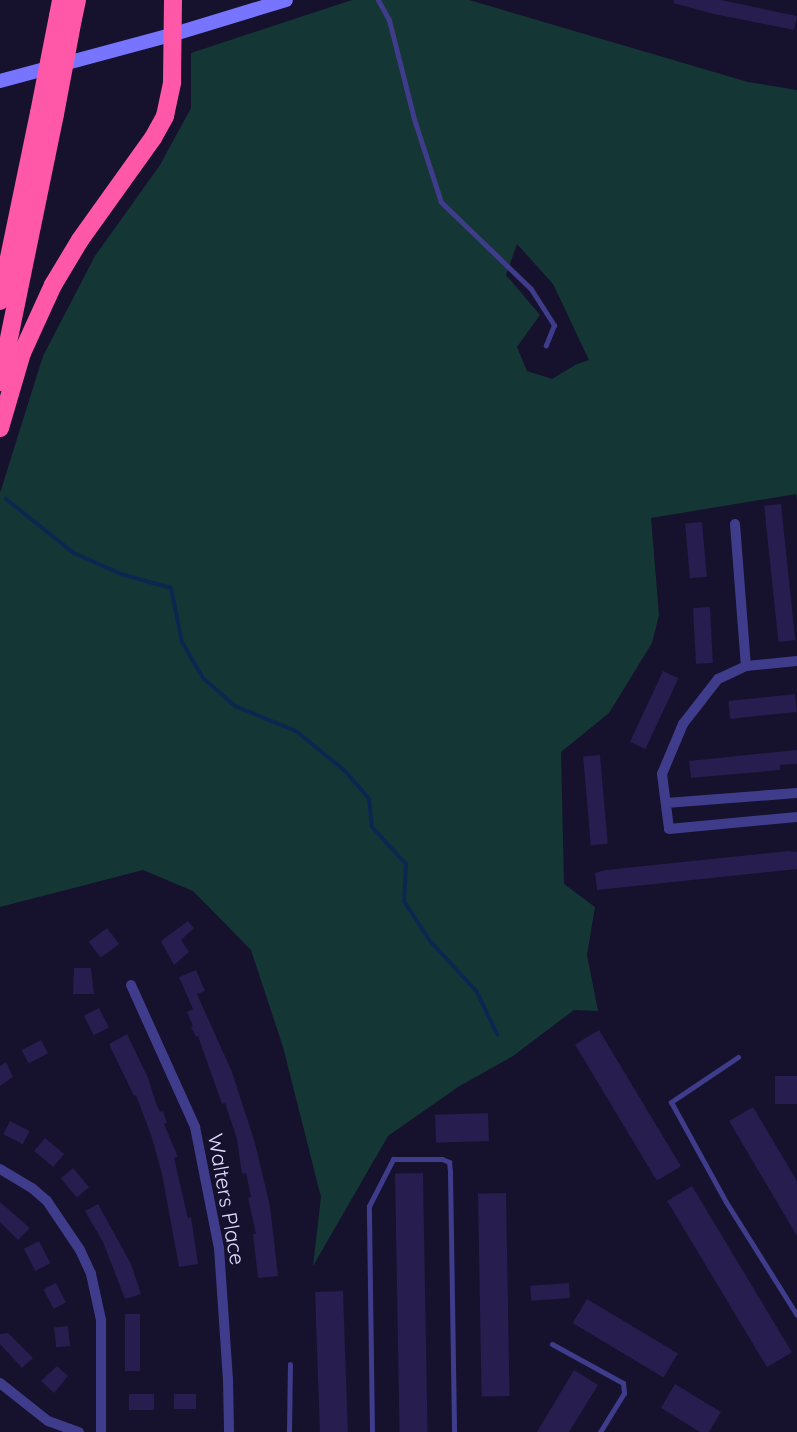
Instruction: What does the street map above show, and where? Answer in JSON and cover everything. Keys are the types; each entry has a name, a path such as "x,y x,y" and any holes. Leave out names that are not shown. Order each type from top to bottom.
{"highway":[{"path":"0,382 64,12 77,0"},
{"path":"0,428 22,353 53,285 80,240 153,138 165,116 172,82 173,0"},
{"path":"0,301 47,113"}],"main road":[{"path":"0,81 171,35 285,0"}],"street":[{"path":"735,524 746,666"},
{"path":"797,661 746,666 718,679 683,724 662,774 669,829 797,817"},
{"path":"666,803 797,793"},
{"name":"Walters Place","path":"131,985 195,1127 219,1248 228,1379 229,1432"},
{"path":"0,1169 32,1188 47,1201 80,1250 98,1296 101,1331 101,1432"},
{"path":"0,1383 48,1421 79,1432"}],"lane":[{"path":"378,0 388,20 414,119 441,202 531,289 554,325 546,345"},
{"path":"738,1057 671,1102 726,1203 797,1316"},
{"path":"372,1432 369,1206 393,1159 442,1159 449,1162 450,1182 454,1432"},
{"path":"552,1344 623,1383 624,1393 600,1432"},
{"path":"290,1364 290,1432"}],"green space":[{"path":"352,0 469,0 748,82 797,90 797,500 796,494 651,518 659,615 652,643 609,713 561,752 564,884 595,907 587,955 598,1011 574,1010 513,1056 458,1087 388,1136 313,1266 321,1197 283,1047 251,950 193,891 143,870 0,907 0,493 43,356 95,256 160,165 191,108 191,53","holes":["517,244 553,284 589,360 577,364 552,379 527,371 517,347 540,315 506,275"]}],"building":[{"path":"674,0 721,0 797,16 794,30 714,14 673,3"},
{"path":"781,504 795,640 778,642 764,506"},
{"path":"702,522 707,577 690,578 685,523"},
{"path":"710,607 713,663 696,664 693,608"},
{"path":"663,671 678,678 645,749 630,742"},
{"path":"795,694 797,712 730,719 728,701"},
{"path":"797,750 797,764 780,765 780,770 691,778 689,761"},
{"path":"600,755 608,844 591,845 583,756"},
{"path":"797,852 797,869 597,890 595,873 606,870"},
{"path":"188,921 194,928 181,940 189,952 174,965 161,941"},
{"path":"107,928 119,944 101,958 89,942"},
{"path":"74,968 91,968 94,994 73,994"},
{"path":"196,970 205,991 197,994 232,1072 255,1143 270,1206 278,1276 258,1278 253,1234 256,1234 248,1198 251,1197 246,1173 242,1174 237,1139 225,1103 222,1104 198,1036 196,1037 191,1027 193,1026 187,1012 193,1009 179,977"},
{"path":"99,1008 109,1028 94,1035 84,1016"},
{"path":"599,1030 681,1166 657,1181 575,1044"},
{"path":"127,1034 148,1078 157,1106 160,1112 163,1111 167,1123 164,1124 178,1157 174,1158 188,1218 191,1217 198,1264 179,1267 162,1174 152,1138 136,1095 134,1096 109,1044"},
{"path":"41,1040 48,1053 29,1064 22,1050"},
{"path":"6,1062 13,1077 0,1086 0,1066"},
{"path":"775,1076 797,1076 797,1104 775,1104"},
{"path":"753,1107 797,1181 797,1236 729,1121"},
{"path":"488,1113 489,1141 436,1143 435,1115"},
{"path":"10,1121 30,1131 23,1144 3,1134"},
{"path":"45,1138 64,1154 53,1167 34,1151"},
{"path":"73,1168 89,1187 77,1197 61,1178"},
{"path":"395,1173 423,1173 428,1432 400,1432"},
{"path":"692,1186 792,1352 767,1367 667,1201"},
{"path":"478,1193 506,1193 510,1396 482,1396"},
{"path":"0,1202 30,1228 18,1240 0,1222"},
{"path":"98,1204 131,1264 141,1294 125,1299 103,1242 85,1211"},
{"path":"39,1241 50,1263 35,1271 24,1249"},
{"path":"56,1283 66,1303 54,1309 44,1289"},
{"path":"569,1283 570,1298 531,1301 530,1286"},
{"path":"343,1291 348,1432 320,1432 315,1292"},
{"path":"587,1299 678,1354 663,1378 573,1323"},
{"path":"125,1314 140,1314 140,1371 125,1371"},
{"path":"68,1326 70,1346 56,1347 54,1327"},
{"path":"8,1333 33,1358 22,1368 0,1344 0,1334"},
{"path":"57,1366 68,1376 54,1393 41,1381"},
{"path":"574,1370 598,1385 569,1432 537,1432"},
{"path":"675,1384 721,1412 709,1432 700,1432 661,1408"},
{"path":"129,1394 154,1394 154,1410 129,1410"},
{"path":"174,1394 196,1394 196,1409 174,1409"}],"waterway":[{"path":"6,499 74,553 121,574 171,588 182,642 203,678 235,706 296,731 345,771 369,799 372,827 406,864 404,901 430,941 477,992 497,1034"}]}
